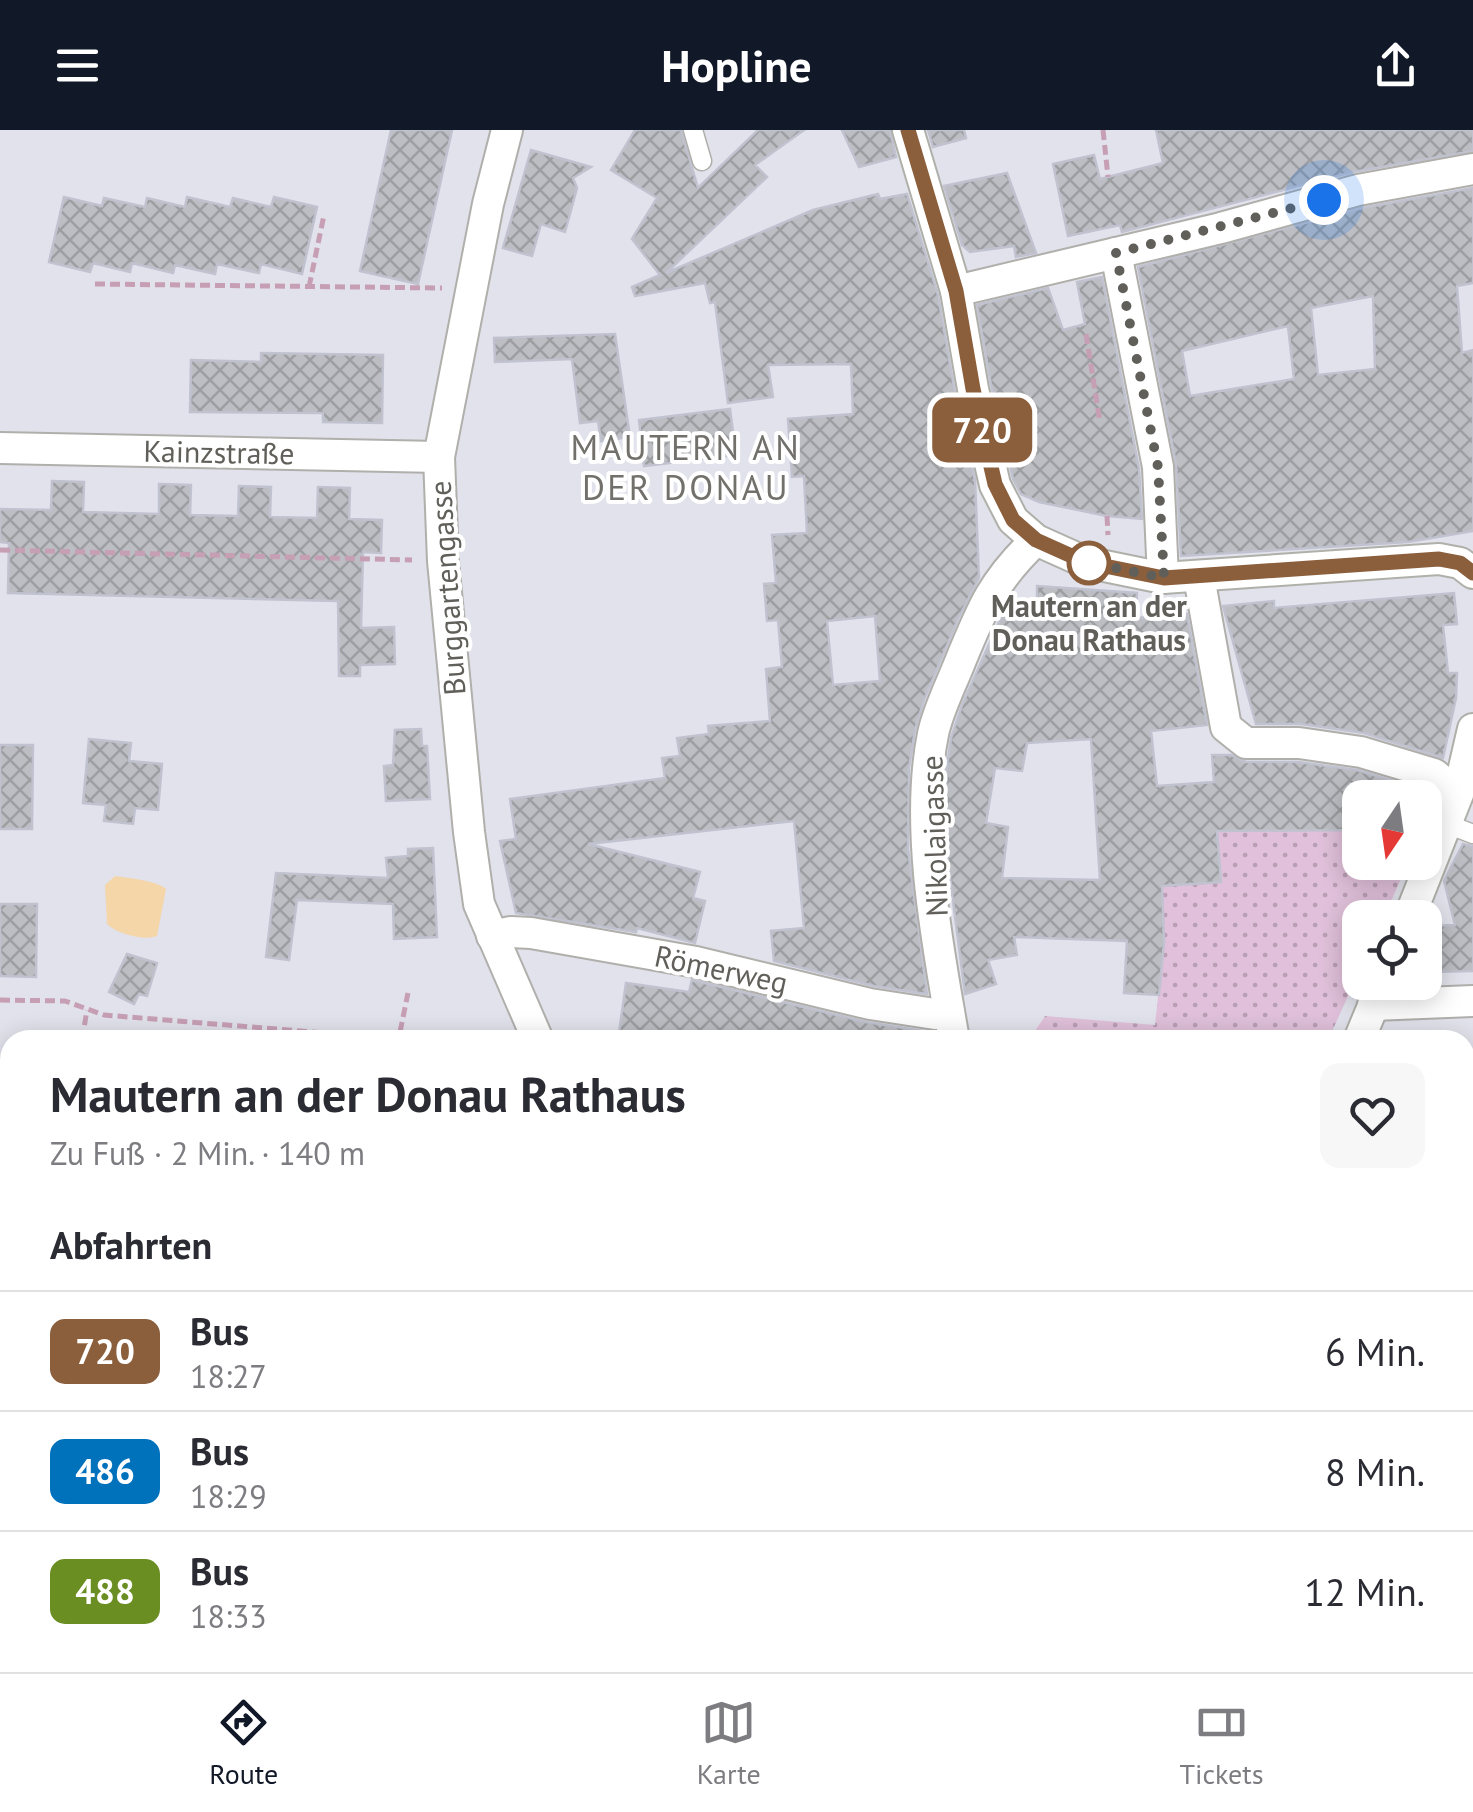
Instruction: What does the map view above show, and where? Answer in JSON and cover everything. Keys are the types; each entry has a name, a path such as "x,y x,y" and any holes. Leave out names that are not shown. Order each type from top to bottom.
{"street":[{"name":"Burggartengasse","path":"508,130 488,204 439,458 443,561 479,904 534,1030"},
{"path":"908,130 956,291 995,484 1013,520 1036,540 1085,562 1164,578 1439,559 1460,563 1473,572"},
{"path":"956,291 1358,190 1473,169"},
{"path":"1116,253 1155,450 1164,578"},
{"name":"Kainzstraße","path":"0,448 439,458"},
{"name":"Nikolaigasse","path":"952,1026 931,892 927,783 933,731 985,600 1010,565 1036,540"},
{"path":"1198,577 1226,727 1234,736 1246,744 1300,742 1361,752 1434,774 1458,794"},
{"path":"1419,900 1460,829 1458,794 1473,728"},
{"name":"Römerweg","path":"492,936 531,933 696,962 870,1004 934,1014 952,1026"},
{"path":"1442,998 1473,1000"},
{"path":"1363,1030 1376,1000"}],"lane":[{"path":"693,130 702,162"}],"path":[{"path":"1103,130 1108,177"},
{"path":"310,287 324,215"},
{"path":"95,284 446,288"},
{"path":"1086,334 1100,422"},
{"path":"0,550 430,560"},
{"path":"400,1030 408,993"},
{"path":"0,1000 66,1001 87,1010 142,1018 289,1030"},
{"path":"84,1030 87,1010"}],"shaded area":[{"path":"1301,829 1342,830 1342,880 1400,880 1392,900 1342,900 1342,1000 1346,1000 1333,1030 1036,1030 1045,1016 1155,1025 1164,942 1162,880 1177,862 1180,885 1221,882 1217,831"},
{"path":"115,876 166,889 157,936 131,936 107,924 105,885"}],"building":[{"path":"391,130 452,130 418,284 360,271"},
{"path":"635,130 681,130 698,188 758,130 804,130 755,165 767,177 666,273 813,210 878,194 880,199 907,194 938,295 975,480 979,578 924,700 909,768 908,849 927,994 874,986 774,961 771,931 804,928 794,821 588,844 700,872 693,898 705,901 695,943 637,928 636,932 516,913 500,841 516,839 510,799 665,778 662,758 680,756 677,738 709,734 708,726 770,721 766,669 782,667 778,620 767,621 764,584 776,583 772,535 807,533 804,476 792,477 788,419 853,414 851,364 768,365 773,397 728,403 715,302 710,303 705,283 635,296 632,287 660,275 632,239 657,198 611,170","holes":["875,616 880,681 833,685 827,621"]},
{"path":"842,130 890,130 896,157 859,167"},
{"path":"928,130 964,130 966,138 933,147"},
{"path":"1156,130 1473,130 1473,151 1353,172 1122,232 1120,225 1068,236 1053,164 1094,155 1100,179 1163,163"},
{"path":"531,150 591,167 573,178 577,188 565,232 541,224 532,256 503,248"},
{"path":"1007,173 1036,253 1016,257 1014,246 970,252 962,245 944,186"},
{"path":"1473,188 1473,283 1457,286 1462,353 1473,350 1473,531 1408,542 1181,556 1176,464 1138,267 1362,208","holes":["1373,296 1375,369 1318,375 1311,308","1288,326 1294,379 1190,396 1182,351"]},
{"path":"64,197 102,206 104,198 145,207 147,198 185,207 187,197 230,207 233,198 271,207 274,197 317,207 302,274 261,264 259,273 217,264 215,274 175,265 173,273 132,263 130,272 93,263 90,272 49,262"},
{"path":"1102,277 1139,469 1142,519 1039,502 1021,494 1013,479 991,385 977,305 1048,288 1063,330 1085,324 1077,282"},
{"path":"615,334 630,437 601,441 598,421 580,423 572,359 495,362 494,338"},
{"path":"261,353 383,355 382,423 323,422 323,413 190,412 191,360 261,362"},
{"path":"730,409 736,455 644,466 639,420"},
{"path":"52,481 84,482 83,512 159,514 159,484 191,485 190,515 238,516 239,486 271,487 270,517 317,518 318,487 350,488 349,519 382,520 381,553 363,552 361,628 394,627 395,664 360,665 360,676 339,676 338,601 8,593 9,543 0,542 0,509 51,510"},
{"path":"1037,586 1137,593 1136,618 1187,614 1207,725 1151,731 1157,786 1214,782 1212,755 1231,755 1246,762 1298,762 1357,770 1390,780 1342,780 1342,830 1217,831 1221,882 1162,886 1164,942 1159,995 1124,993 1127,941 1014,937 1017,955 988,960 996,984 965,994 946,847 946,772 951,738 962,705 1008,603 1037,607","holes":["1091,739 1100,880 1002,878 1008,827 986,823 995,768 1022,771 1027,743"]},
{"path":"1454,593 1457,624 1443,625 1448,673 1457,673 1456,698 1443,758 1364,733 1301,724 1256,724 1223,606 1274,601 1274,608"},
{"path":"421,729 422,746 427,746 430,799 386,801 384,766 393,765 395,730"},
{"path":"89,739 131,743 129,761 162,764 158,810 135,808 133,824 104,821 106,805 83,803"},
{"path":"0,745 33,745 32,829 0,829"},
{"path":"1463,844 1473,846 1473,971 1442,972 1442,926 1455,925 1444,881"},
{"path":"433,848 437,937 394,939 393,904 297,900 289,960 266,957 276,873 388,878 386,858 408,856 408,849"},
{"path":"0,904 37,904 36,977 0,976"},
{"path":"127,954 157,963 147,996 139,994 134,1004 109,992"},
{"path":"692,980 866,1022 917,1030 619,1030 626,983 689,992"}],"bus line":[{"name":"720","path":"908,130 956,291 995,484 1013,520 1036,540 1085,562 1164,578 1439,559 1460,563 1473,573"}],"place":[{"name":"Mautern an der Donau Rathaus","path":"1089,563"}],"district":[{"name":"MAUTERN AN DER DONAU","path":"686,468"}],"route":[{"path":"1089,563 1085,562 1164,578 1158,467 1116,253 1324,200"}]}
